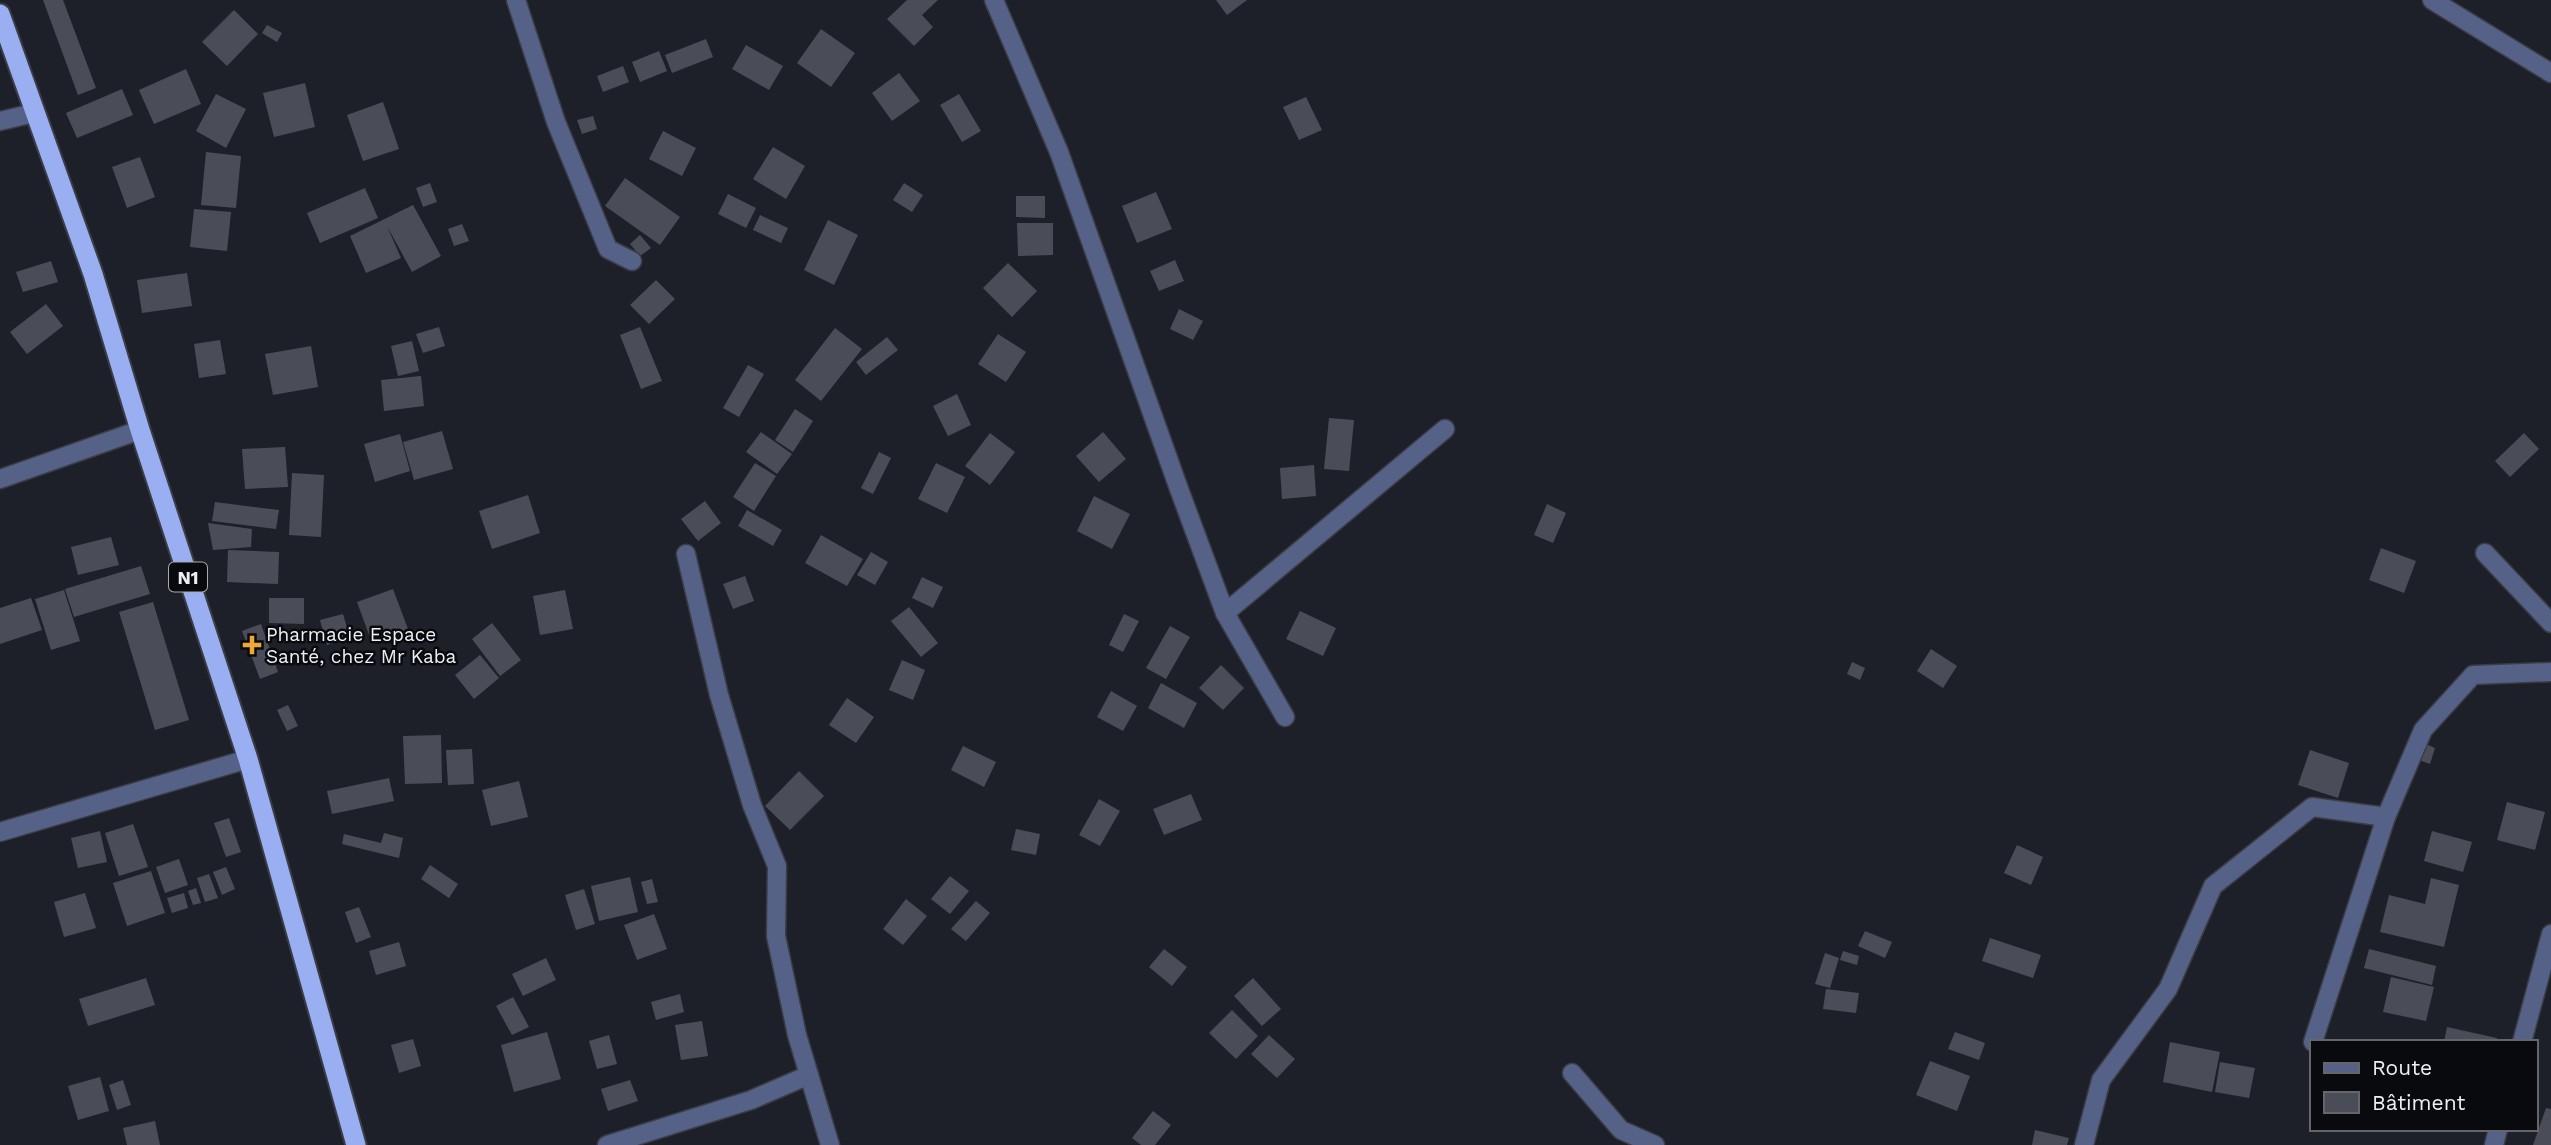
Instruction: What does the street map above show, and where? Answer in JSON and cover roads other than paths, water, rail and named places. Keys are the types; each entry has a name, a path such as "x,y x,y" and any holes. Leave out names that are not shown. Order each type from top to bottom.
{"highway":[{"name":"N1","path":"0,14 93,274 139,430 248,759 356,1145"}],"street":[{"path":"516,0 556,122 608,248 632,261"},
{"path":"994,0 1059,152 1225,613 1285,717"},
{"path":"2432,0 2551,73"},
{"path":"0,121 34,113"},
{"path":"1225,613 1445,429"},
{"path":"0,479 139,430"},
{"path":"2485,553 2551,623"},
{"path":"686,554 719,695 752,805 777,866 776,936 797,1035 830,1145"},
{"path":"2313,1040 2386,817 2423,730 2473,675 2551,672"},
{"path":"0,832 248,759"},
{"path":"2084,1145 2101,1080 2168,989 2213,886 2312,807 2386,817"},
{"path":"2523,1040 2551,933"},
{"path":"1572,1073 1621,1130 1655,1145"},
{"path":"607,1145 751,1100 809,1075"}],"place":[{"name":"Pharmacie Espace Santé, chez Mr Kaba","path":"252,645"}]}
